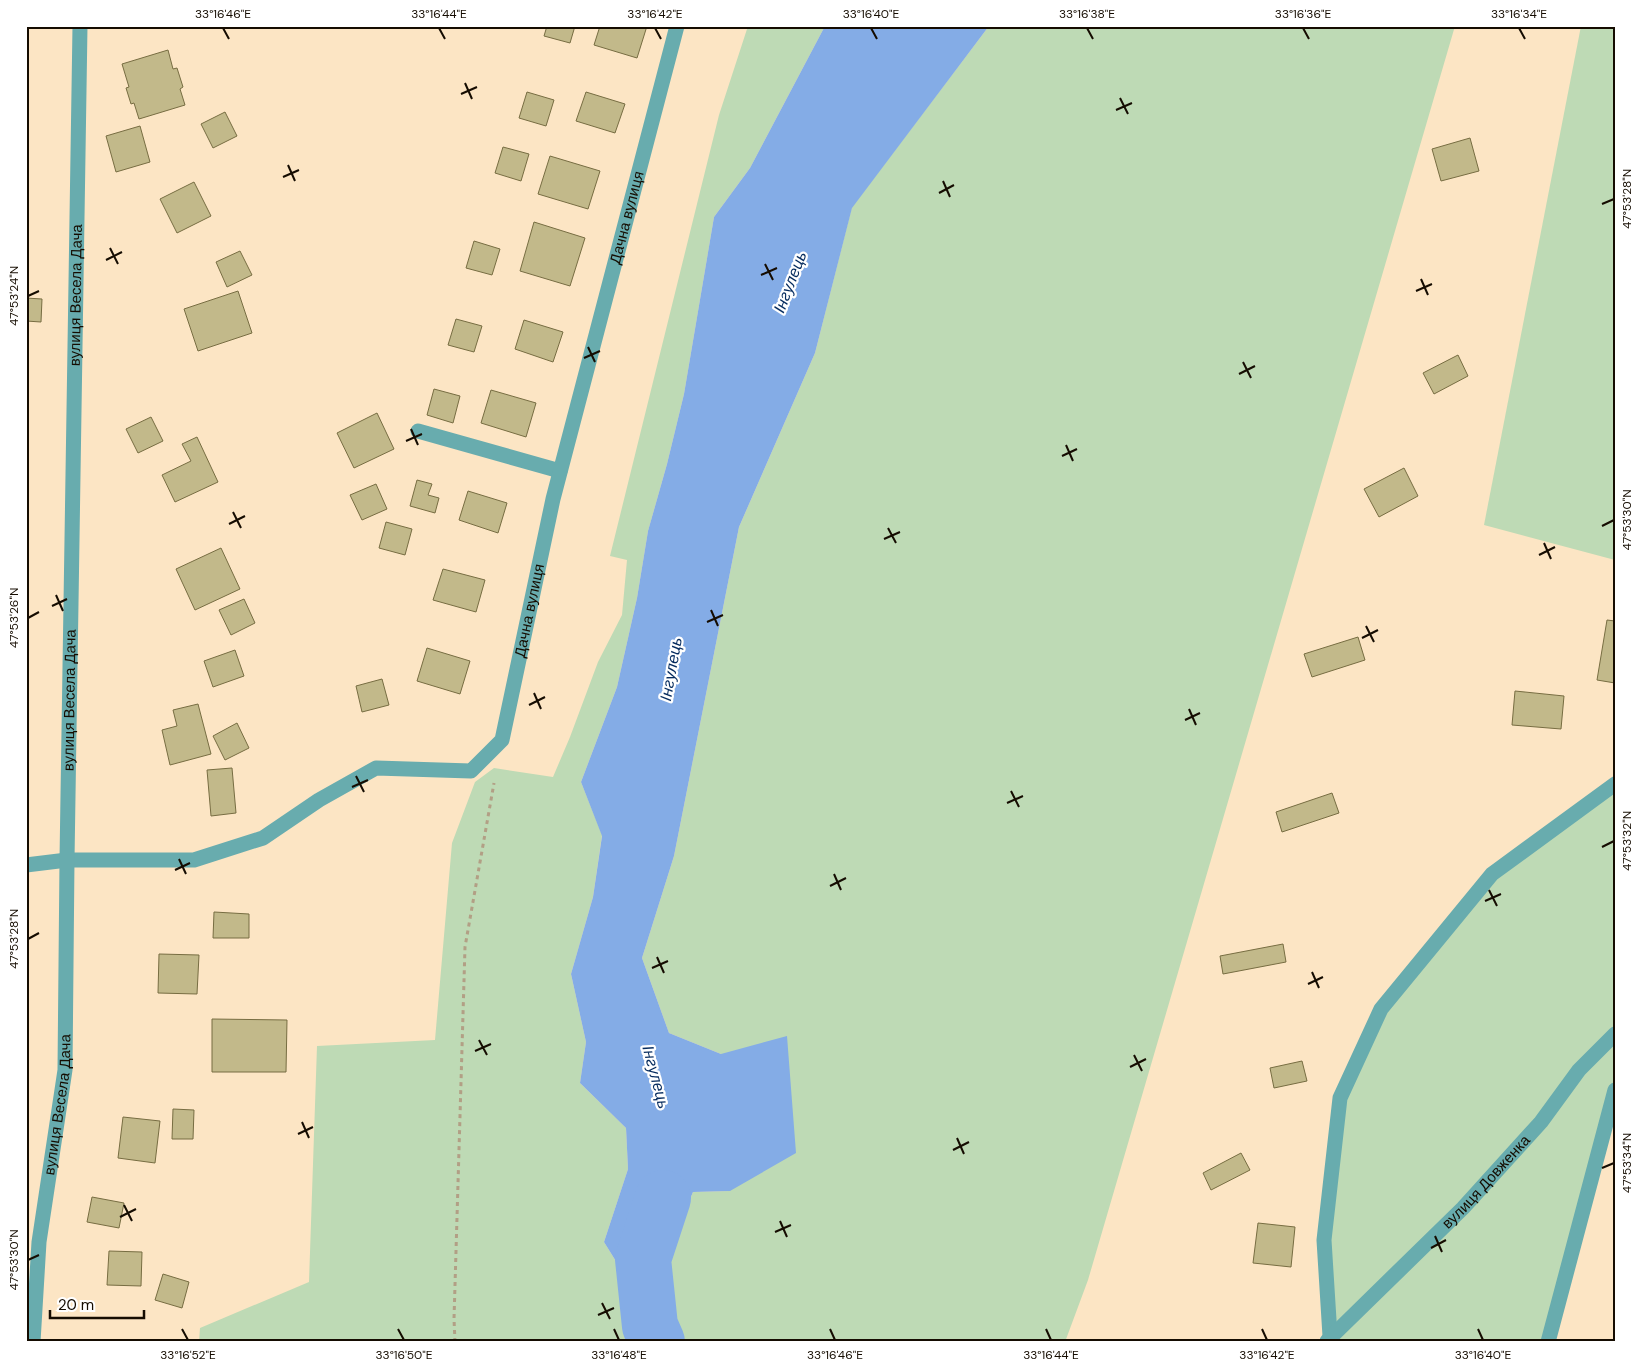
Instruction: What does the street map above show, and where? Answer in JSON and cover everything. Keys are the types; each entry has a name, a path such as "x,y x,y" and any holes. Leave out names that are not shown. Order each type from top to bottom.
{"street":[{"name":"вулиця Весела Дача","path":"33,1342 33,1242 66,1070 67,860 80,26"},
{"name":"Дачна вулиця","path":"26,865 67,860 194,860 263,838 318,800 376,768 471,770 502,740 560,470 677,26"},
{"path":"418,431 560,470"},
{"path":"1328,1339 1324,1240 1340,1098 1381,1009 1492,874 1615,784"},
{"name":"вулиця Довженка","path":"1328,1339 1463,1208 1541,1122 1579,1070 1615,1034"},
{"path":"1548,1342 1615,1090"}],"path":[{"path":"455,1342 454,1319 465,947 495,779"}],"green space":[{"path":"748,26 825,26 750,168 714,217 684,394 648,531 637,598 617,687 581,782 602,835 593,897 571,974 586,1042 580,1083 626,1128 628,1169 604,1242 622,1271 665,1275 673,1239 693,1192 730,1191 721,1054 669,1033 642,958 674,856 739,527 815,353 852,207 989,26 1455,26 1088,1280 1065,1342 199,1342 200,1328 309,1282 317,1046 435,1040 452,843 475,782 494,768 553,777 598,662 622,615 627,560 610,556 719,115"},
{"path":"1581,26 1615,26 1615,560 1484,525"},
{"path":"1615,784 1615,1090 1548,1342 1326,1342 1324,1240 1340,1098 1381,1009 1492,874"}],"water":[{"path":"825,26 989,26 852,208 815,353 739,527 674,856 642,958 669,1033 721,1054 787,1036 796,1153 730,1191 693,1192 673,1239 665,1275 622,1271 604,1242 628,1169 626,1128 580,1083 586,1042 571,974 593,897 602,836 581,782 617,687 637,598 648,531 684,394 714,217 750,168"}],"building":[{"path":"547,26 575,26 570,43 544,36"},
{"path":"600,26 647,26 637,58 594,45"},
{"path":"168,50 173,69 177,68 183,87 180,89 185,105 139,119 134,103 131,104 126,88 129,87 122,64"},
{"path":"527,92 554,100 546,126 519,118"},
{"path":"586,92 625,104 615,133 576,121"},
{"path":"225,112 237,136 213,148 201,124"},
{"path":"140,126 150,162 116,172 106,136"},
{"path":"1470,138 1479,171 1441,181 1432,149"},
{"path":"503,147 529,154 521,181 495,173"},
{"path":"550,156 600,171 588,209 538,194"},
{"path":"194,182 211,216 177,233 160,199"},
{"path":"534,222 585,238 570,286 520,271"},
{"path":"474,241 500,249 492,275 466,268"},
{"path":"240,251 252,275 227,287 216,262"},
{"path":"238,291 252,333 198,351 184,309"},
{"path":"26,298 42,299 41,322 26,321"},
{"path":"456,319 482,326 474,352 448,345"},
{"path":"524,320 563,332 553,362 515,349"},
{"path":"1458,355 1468,376 1434,394 1423,373"},
{"path":"434,389 460,396 453,423 427,415"},
{"path":"491,390 536,403 526,437 481,423"},
{"path":"377,413 394,449 354,468 337,433"},
{"path":"151,417 163,441 138,453 126,429"},
{"path":"197,437 218,482 175,502 162,475 191,461 182,444"},
{"path":"1404,468 1418,496 1379,517 1364,489"},
{"path":"417,480 432,484 428,495 439,498 435,513 410,506"},
{"path":"376,484 387,509 362,520 350,495"},
{"path":"468,491 507,503 498,533 459,520"},
{"path":"386,522 412,529 405,555 379,548"},
{"path":"221,548 240,589 195,610 176,569"},
{"path":"443,569 485,580 476,612 433,600"},
{"path":"244,599 255,623 231,635 219,610"},
{"path":"1607,620 1615,621 1615,683 1597,680"},
{"path":"1358,637 1365,660 1312,677 1304,654"},
{"path":"427,648 470,661 460,694 417,681"},
{"path":"235,650 244,676 213,687 204,661"},
{"path":"382,679 389,705 362,712 356,686"},
{"path":"1515,691 1564,696 1561,729 1512,725"},
{"path":"198,704 211,754 170,765 162,730 177,726 173,710"},
{"path":"237,723 249,748 225,760 213,736"},
{"path":"232,768 236,813 211,816 207,770"},
{"path":"1332,793 1339,813 1282,832 1276,812"},
{"path":"214,912 249,914 249,938 213,938"},
{"path":"1283,944 1286,962 1223,974 1220,956"},
{"path":"159,954 199,955 197,994 158,993"},
{"path":"212,1019 287,1020 286,1072 212,1072"},
{"path":"1302,1061 1307,1081 1274,1088 1270,1068"},
{"path":"173,1109 194,1110 193,1139 172,1139"},
{"path":"123,1117 160,1121 155,1163 118,1158"},
{"path":"1241,1153 1250,1170 1211,1190 1203,1173"},
{"path":"92,1197 124,1203 119,1228 87,1222"},
{"path":"1258,1223 1295,1227 1291,1267 1253,1263"},
{"path":"109,1251 142,1252 141,1286 107,1285"},
{"path":"163,1274 189,1282 182,1308 155,1300"}],"waterway":[{"name":"Інгулець","path":"657,1342 650,1326 643,1259 663,1198"}]}
